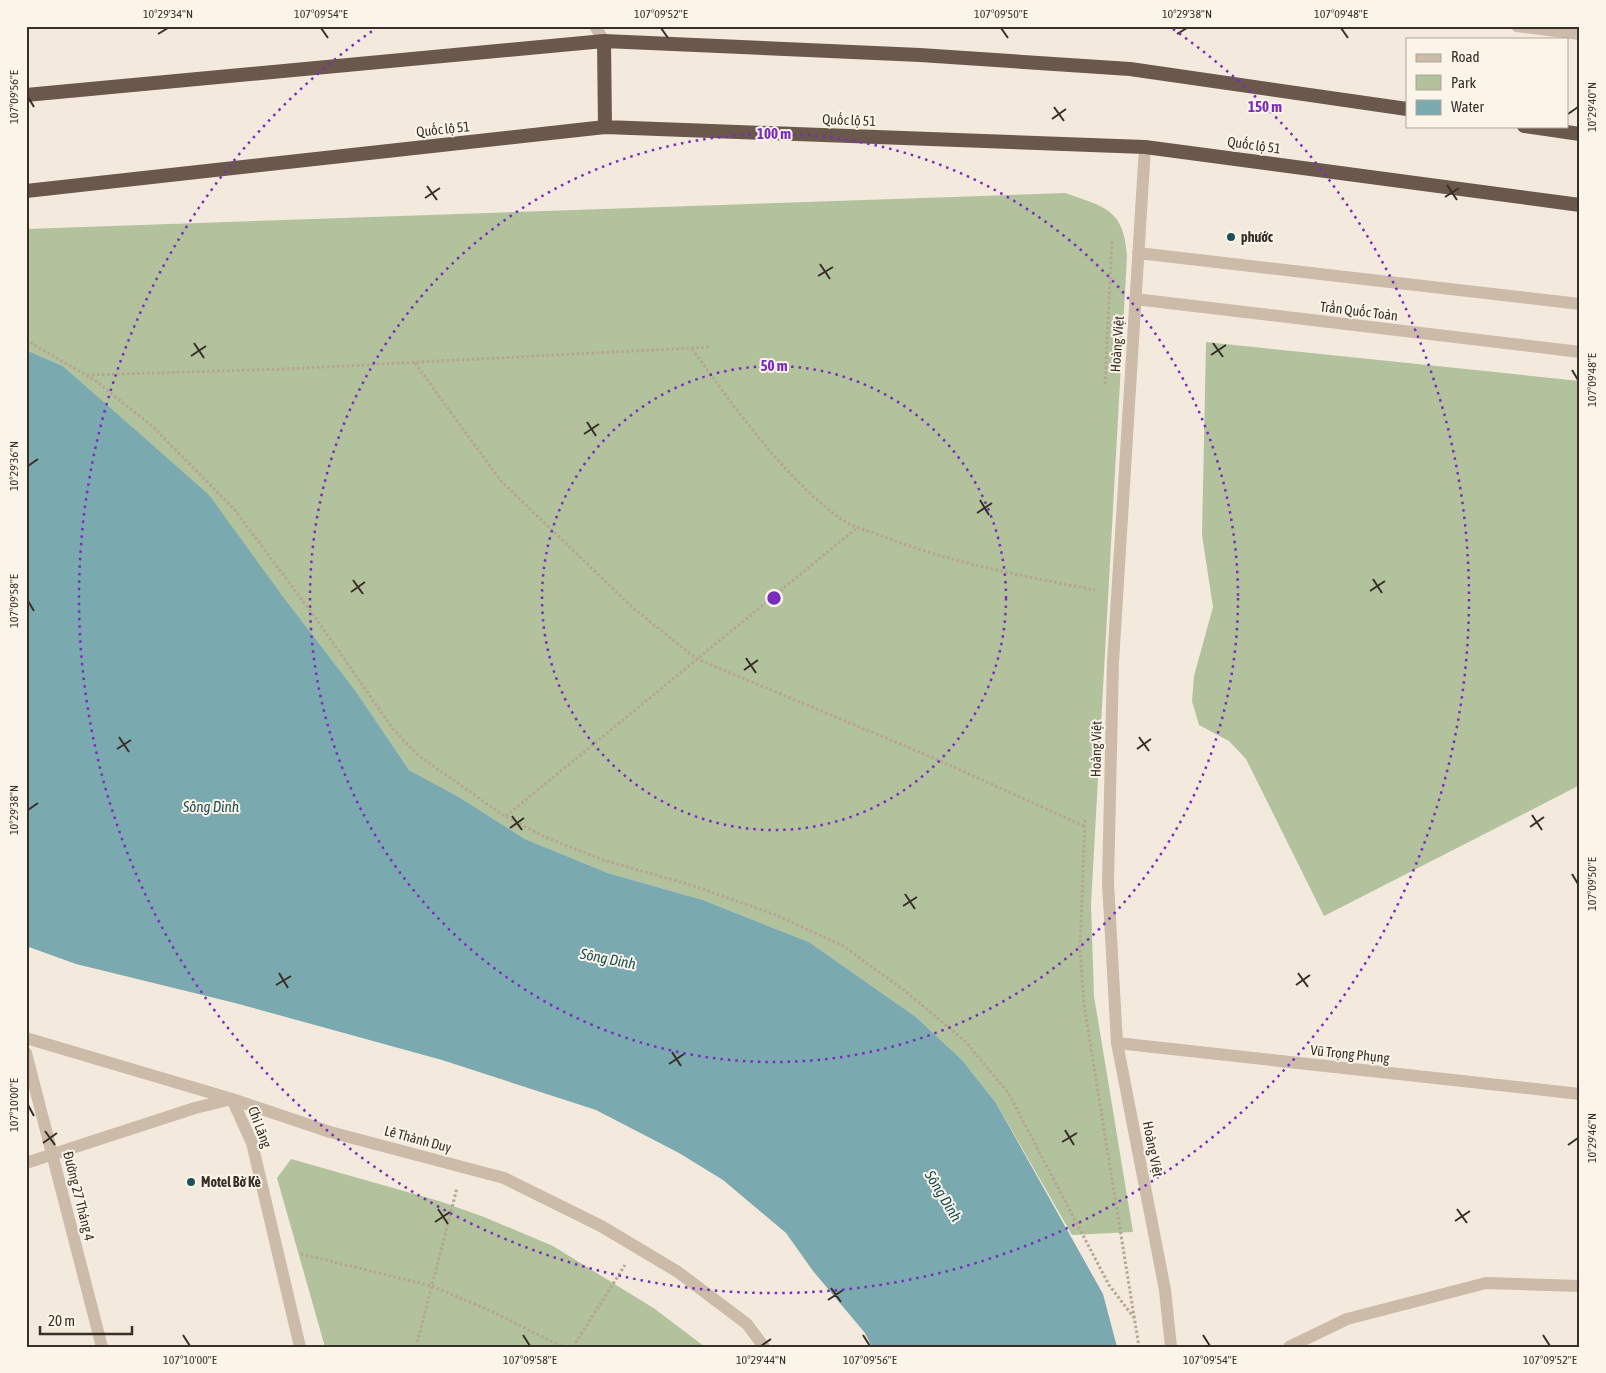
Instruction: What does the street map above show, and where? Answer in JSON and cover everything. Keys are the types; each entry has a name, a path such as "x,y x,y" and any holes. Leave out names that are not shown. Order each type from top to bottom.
{"highway":[{"path":"604,41 605,128"},
{"path":"26,95 604,41 920,55 1130,69 1406,109"},
{"name":"Quốc lộ 51","path":"26,191 605,128 1145,147 1580,205"},
{"path":"1538,128 1580,134"}],"street":[{"path":"595,26 604,41"},
{"path":"1517,26 1580,34"},
{"name":"Hoàng Việt","path":"1145,147 1112,662 1108,883 1117,1043 1165,1290 1171,1347"},
{"path":"1138,253 1580,304"},
{"name":"Trần Quốc Toản","path":"1135,300 1580,352"},
{"name":"Lê Thành Duy","path":"26,1038 232,1099 330,1132 504,1178 559,1204 678,1272 747,1324 764,1347"},
{"name":"Vũ Trọng Phụng","path":"1117,1043 1580,1094"},
{"name":"Đường 27 Tháng 4","path":"26,1053 102,1347"},
{"name":"Chi Lăng","path":"26,1163 195,1108 232,1099 252,1142 300,1347"},
{"path":"1289,1347 1347,1319 1486,1283 1580,1286"}],"path":[{"path":"26,340 87,375 153,427 234,509 315,617 393,729 418,755 506,816 545,837 603,860 691,885 776,915 842,946 904,990 966,1042 1008,1094 1109,1285 1135,1319"},
{"path":"87,375 285,370 710,347"},
{"path":"692,348 745,420 807,490 842,520 903,544 987,568 1096,590"},
{"path":"415,363 501,481 633,608 697,659 936,759 1084,826"},
{"path":"506,816 858,527"},
{"path":"416,1347 462,1166"},
{"path":"573,1347 637,1247"},
{"path":"276,1248 432,1286 493,1312 563,1347"}],"green space":[{"path":"1065,193 1101,207 1117,219 1122,228 1127,256 1091,905 1094,996 1133,1232 1072,1235 996,1103 962,1060 916,1017 809,942 703,900 608,873 525,839 459,797 409,770 355,690 281,594 126,422 63,366 26,350 26,229"},
{"path":"1206,342 1580,381 1580,785 1324,916 1246,759 1229,741 1199,725 1192,701 1194,676 1213,607 1202,535"},
{"path":"291,1159 439,1201 484,1217 553,1246 655,1309 705,1347 325,1347 277,1178"}],"water":[{"name":"Sông Dinh","path":"26,350 63,366 209,495 281,594 355,690 409,770 459,797 525,839 608,873 703,900 809,942 916,1017 962,1060 996,1103 1103,1294 1117,1347 872,1347 865,1333 813,1271 786,1233 723,1180 679,1153 596,1110 442,1060 235,1003 76,964 26,946"}],"place":[{"name":"phước","path":"1231,237"},
{"name":"Motel Bờ Kè","path":"191,1182"}]}
